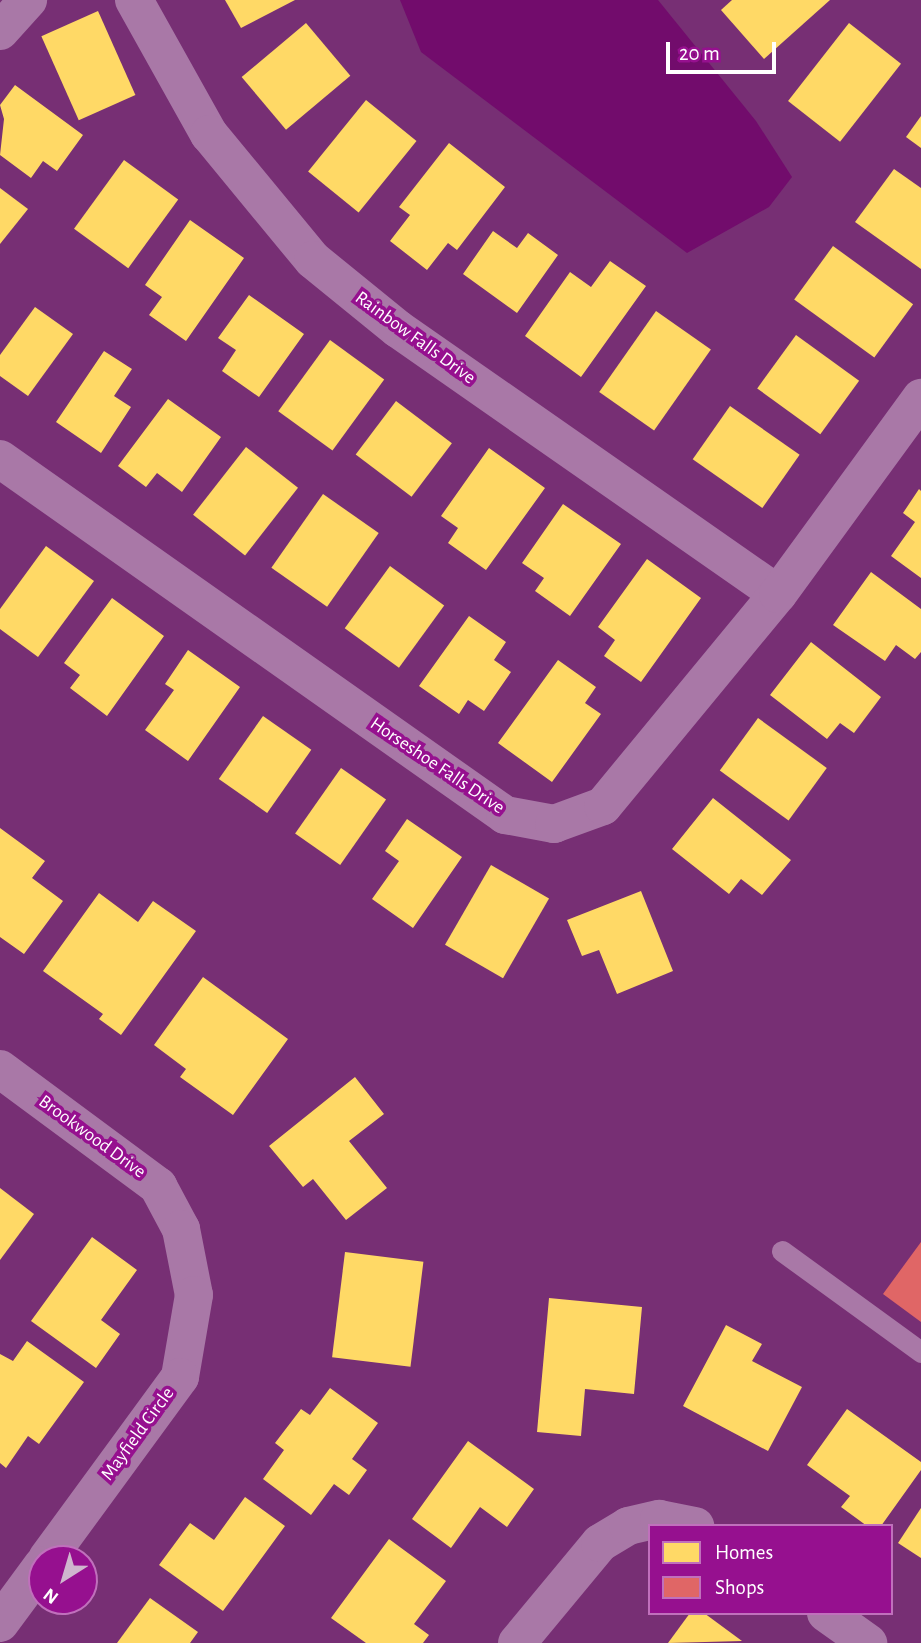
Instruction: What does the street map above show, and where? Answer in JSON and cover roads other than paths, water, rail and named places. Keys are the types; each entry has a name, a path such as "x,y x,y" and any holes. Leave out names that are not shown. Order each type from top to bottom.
{"street":[{"path":"0,31 28,0"},
{"name":"Rainbow Falls Drive","path":"134,0 209,134 313,260 398,329 778,594"},
{"name":"Horseshoe Falls Drive","path":"0,460 505,815 554,824 603,806 778,594 921,398"},
{"name":"Brookwood Drive","path":"0,1069 158,1186 181,1229 194,1295"},
{"name":"Mayfield Circle","path":"57,1545 180,1377 194,1295"},
{"path":"517,1643 600,1543 628,1526 659,1520 683,1524"},
{"path":"0,1623 28,1585"},
{"path":"829,1615 868,1643"}],"lane":[{"path":"782,1251 921,1352"}]}
